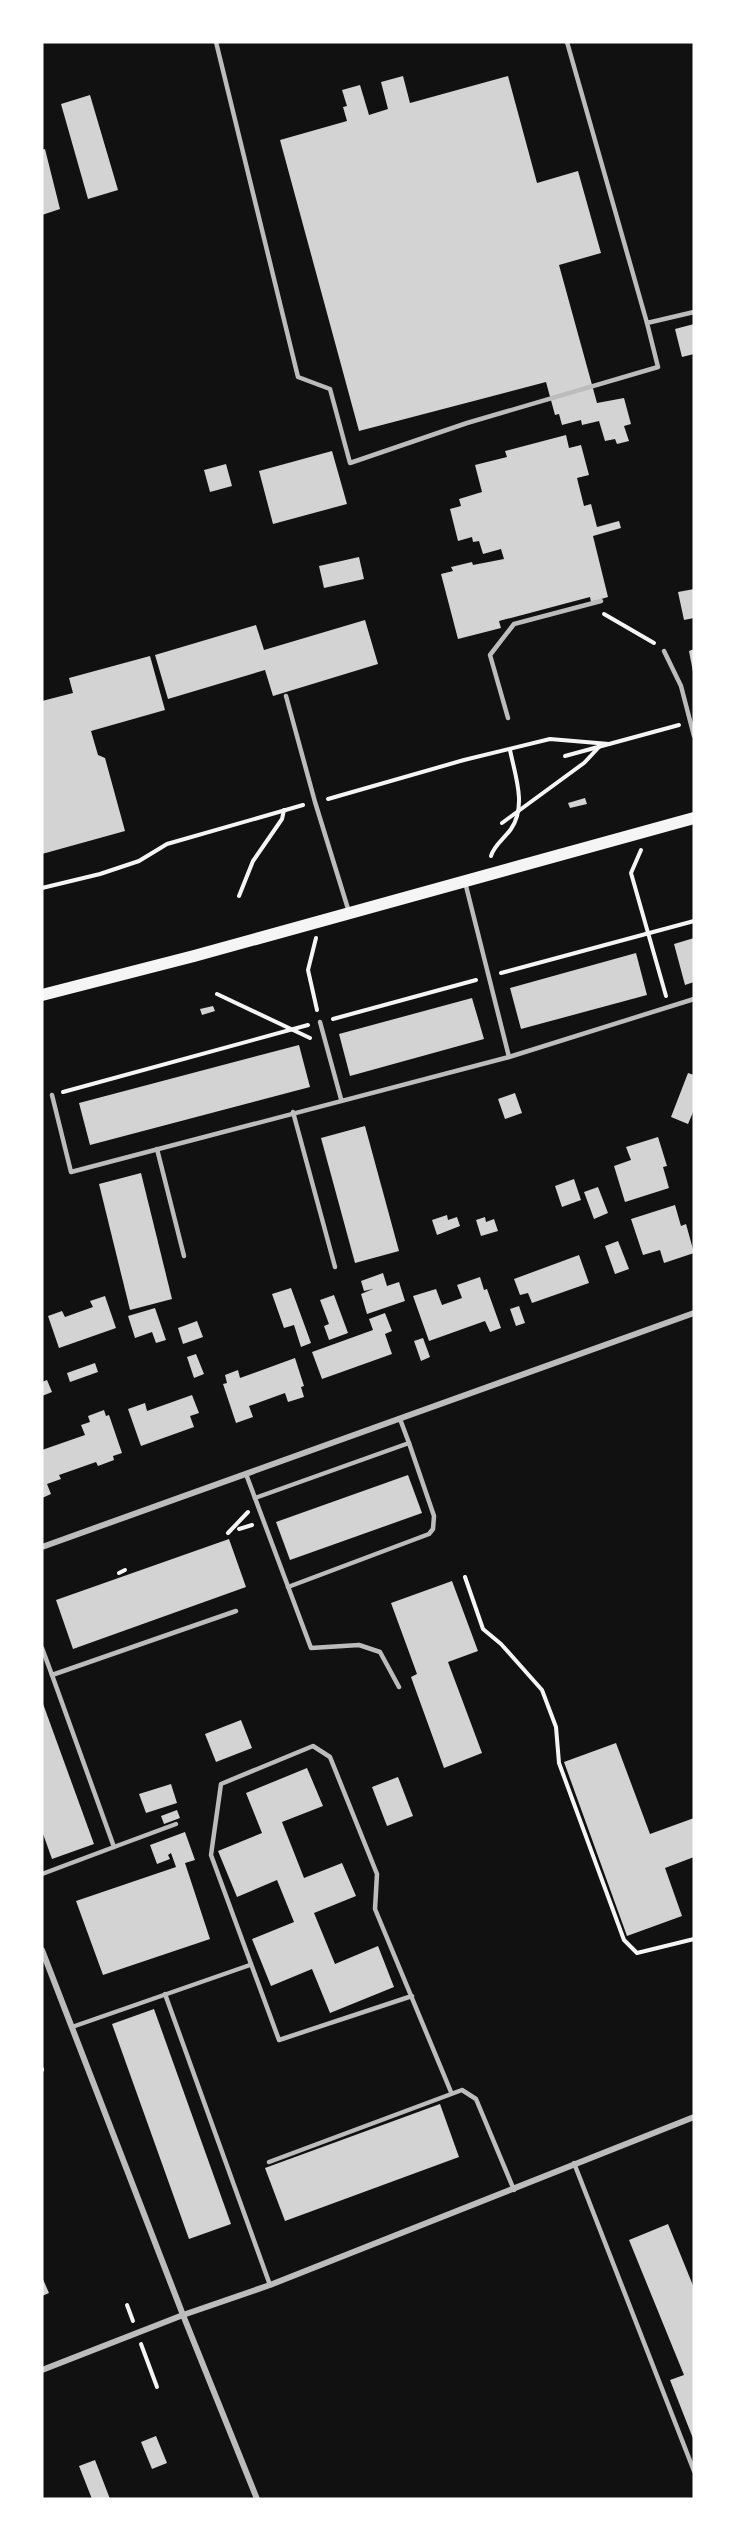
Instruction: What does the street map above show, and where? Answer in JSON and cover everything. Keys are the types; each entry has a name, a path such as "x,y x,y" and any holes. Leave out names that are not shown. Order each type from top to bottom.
{"main road":[{"path":"42,995 694,818"}],"street":[{"path":"42,1547 694,1313"},
{"path":"42,1950 183,2315 257,2499"},
{"path":"42,2370 183,2315 270,2285 694,2117"}],"lane":[{"path":"216,42 298,377 330,389 350,463 467,423 658,367 567,42"},
{"path":"647,323 694,312"},
{"path":"508,718 490,655 514,624 601,601"},
{"path":"664,651 681,686 694,736"},
{"path":"286,696 315,802 349,912"},
{"path":"465,879 509,1057"},
{"path":"51,1095 71,1172 509,1057 694,999"},
{"path":"320,1022 341,1100"},
{"path":"293,1112 335,1267"},
{"path":"157,1149 184,1256"},
{"path":"288,1587 429,1534 433,1529 434,1516 400,1419"},
{"path":"256,1500 409,1443"},
{"path":"246,1474 311,1648 359,1645 380,1652 399,1687"},
{"path":"52,1675 236,1611"},
{"path":"42,1648 114,1847"},
{"path":"412,1996 279,2040 211,1856 221,1784 313,1746 330,1757 377,1874 375,1910 412,1996 451,2092"},
{"path":"42,1874 176,1824"},
{"path":"72,2027 250,1965"},
{"path":"165,1994 270,2285"},
{"path":"269,2162 451,2092 462,2090 476,2099 514,2190"},
{"path":"574,2163 694,2470"}],"path":[{"path":"580,606 609,616 664,651"},
{"path":"565,756 681,724 692,726"},
{"path":"42,888 100,874 144,860 167,844 284,810 550,739 609,744"},
{"path":"502,823 584,763 599,747"},
{"path":"494,872 491,859 493,850 511,829 519,810 520,798 510,750"},
{"path":"239,896 254,861 282,819 284,810"},
{"path":"642,832 644,846 630,870 669,1006"},
{"path":"315,921 315,942 308,970 320,1022"},
{"path":"51,1095 694,921"},
{"path":"217,994 228,1001 295,1029 326,1047"},
{"path":"228,1533 256,1500"},
{"path":"120,1573 125,1570"},
{"path":"465,1577 483,1629 501,1644 542,1690 556,1727 559,1763 624,1940 637,1953 694,1939"},
{"path":"127,2305 133,2321"},
{"path":"141,2344 157,2387"}],"building":[{"path":"403,76 410,103 508,76 537,183 578,171 601,253 559,265 597,403 624,398 631,424 624,426 629,441 617,444 615,439 605,441 599,421 582,425 581,420 562,425 559,414 555,415 546,382 359,431 280,140 347,121 343,107 347,106 342,90 360,85 369,115 388,109 381,82"},
{"path":"90,95 118,190 88,199 61,104"},
{"path":"45,149 60,209 42,215 42,150"},
{"path":"694,324 694,354 682,357 675,329"},
{"path":"566,435 569,448 581,445 589,475 577,478 584,506 591,504 597,527 619,521 621,528 593,536 608,597 591,602 590,597 499,621 501,628 458,639 441,574 453,571 451,567 472,562 473,565 504,559 501,549 483,554 479,541 473,542 472,537 458,541 450,509 461,506 459,499 482,492 475,465 507,457 505,451"},
{"path":"332,451 347,504 273,524 259,471"},
{"path":"226,464 232,486 210,492 204,470"},
{"path":"359,557 364,579 324,588 319,566"},
{"path":"694,589 694,618 684,620 678,592"},
{"path":"365,620 378,664 273,696 265,670 168,699 155,655 256,625 264,650"},
{"path":"694,649 694,672 693,672 689,651"},
{"path":"150,656 165,710 91,731 98,755 105,758 125,831 42,854 42,701 73,693 69,678"},
{"path":"585,798 587,804 570,808 568,803"},
{"path":"694,938 694,982 685,985 674,944"},
{"path":"636,953 647,995 521,1029 510,988"},
{"path":"472,998 484,1039 350,1076 339,1034"},
{"path":"213,1006 215,1011 202,1015 200,1009"},
{"path":"299,1045 310,1087 90,1145 79,1103"},
{"path":"688,1073 694,1075 694,1110 688,1124 671,1117"},
{"path":"515,1093 522,1113 505,1119 498,1099"},
{"path":"365,1126 399,1251 355,1263 321,1138"},
{"path":"658,1137 667,1166 663,1167 669,1188 625,1202 614,1166 631,1160 626,1147"},
{"path":"141,1173 172,1299 130,1310 99,1184"},
{"path":"574,1179 581,1200 562,1207 555,1186"},
{"path":"598,1187 608,1213 594,1219 584,1192"},
{"path":"675,1205 681,1226 686,1224 694,1253 664,1263 660,1250 643,1255 631,1219"},
{"path":"447,1215 448,1220 457,1217 460,1226 437,1235 432,1220"},
{"path":"485,1217 486,1222 494,1219 498,1231 481,1236 476,1220"},
{"path":"618,1241 629,1269 615,1274 605,1246"},
{"path":"579,1255 589,1283 532,1303 528,1293 520,1295 514,1279"},
{"path":"383,1273 387,1286 399,1282 405,1301 367,1314 361,1294 373,1289 364,1291 361,1281"},
{"path":"480,1277 484,1290 487,1289 501,1328 490,1332 485,1321 429,1341 413,1296 436,1289 442,1305 462,1298 457,1285"},
{"path":"291,1288 311,1343 301,1347 294,1325 284,1328 272,1294"},
{"path":"334,1295 348,1333 329,1340 324,1326 329,1324 320,1300"},
{"path":"105,1296 116,1328 59,1348 48,1316 62,1311 65,1317 93,1307 90,1301"},
{"path":"519,1306 525,1323 516,1326 510,1309"},
{"path":"155,1308 166,1340 156,1343 152,1332 135,1338 128,1316"},
{"path":"385,1313 392,1331 385,1334 392,1354 322,1379 312,1352 373,1330 369,1319"},
{"path":"197,1321 203,1337 183,1344 178,1328"},
{"path":"423,1338 430,1357 421,1361 414,1341"},
{"path":"196,1354 204,1374 194,1378 187,1357"},
{"path":"295,1358 304,1386 301,1387 304,1397 288,1402 285,1393 249,1406 253,1417 236,1423 223,1384 227,1383 225,1375 238,1370 240,1378"},
{"path":"95,1363 98,1372 70,1382 67,1373"},
{"path":"47,1380 52,1392 42,1396 42,1382"},
{"path":"192,1395 199,1413 190,1416 194,1427 141,1446 128,1409 145,1403 147,1411"},
{"path":"104,1410 106,1416 109,1415 122,1453 113,1456 114,1460 98,1466 96,1462 59,1475 61,1479 47,1484 51,1494 42,1498 42,1450 85,1435 81,1425 90,1422 88,1416"},
{"path":"408,1475 422,1513 290,1560 276,1522"},
{"path":"229,1539 246,1587 73,1649 56,1600"},
{"path":"452,1581 478,1651 448,1662 482,1753 444,1768 411,1677 417,1674 391,1603"},
{"path":"42,1701 94,1844 52,1859 42,1831"},
{"path":"241,1720 252,1748 216,1762 205,1734"},
{"path":"616,1743 650,1834 694,1818 694,1857 665,1868 682,1916 627,1936 564,1762"},
{"path":"307,1768 323,1806 282,1822 304,1878 342,1863 356,1896 314,1913 335,1964 378,1946 394,1987 330,2013 312,1969 271,1986 252,1939 294,1922 277,1880 237,1897 218,1851 262,1833 246,1793"},
{"path":"398,1777 413,1816 387,1826 372,1787"},
{"path":"171,1784 177,1803 146,1813 139,1794"},
{"path":"177,1810 180,1818 164,1824 161,1816"},
{"path":"185,1832 195,1860 185,1863 210,1939 103,1975 76,1901 176,1867 171,1853 168,1855 170,1859 157,1864 150,1845"},
{"path":"154,2009 231,2224 189,2239 112,2024"},
{"path":"440,2104 459,2157 285,2221 265,2168"},
{"path":"668,2224 694,2288 694,2441 670,2380 684,2375 629,2240"},
{"path":"42,2277 49,2293 42,2296"},
{"path":"156,2436 167,2463 152,2469 141,2442"},
{"path":"95,2460 110,2499 92,2499 79,2466"}]}
